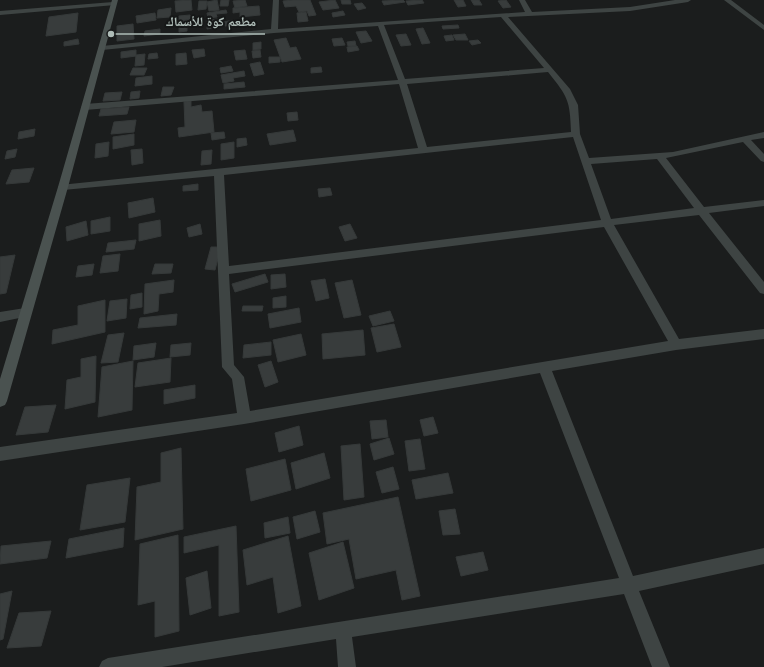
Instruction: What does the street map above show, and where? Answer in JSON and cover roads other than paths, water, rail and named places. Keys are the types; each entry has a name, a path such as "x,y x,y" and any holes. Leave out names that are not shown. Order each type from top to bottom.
{"street":[{"path":"274,31 276,0"},
{"path":"522,0 530,14"},
{"path":"102,48 274,31 380,23 630,9 688,0"},
{"path":"727,0 764,28"},
{"path":"0,13 114,2 63,187 0,401"},
{"path":"503,15 548,70 566,89 571,97 576,134 608,224 676,346"},
{"path":"380,23 402,81 423,150"},
{"path":"85,106 548,70"},
{"path":"63,187 576,134"},
{"path":"586,161 685,153 746,140 764,134"},
{"path":"746,140 764,158"},
{"path":"659,156 764,290"},
{"path":"219,172 228,367 238,377 244,418"},
{"path":"223,271 608,224 702,210 764,203"},
{"path":"0,317 25,313"},
{"path":"0,454 244,418 544,367 764,334"},
{"path":"544,367 661,667"},
{"path":"108,667 628,585 764,556"},
{"path":"343,630 347,667"}],"place":[{"name":"مطعم كوة للأسماك","path":"111,34"}]}
